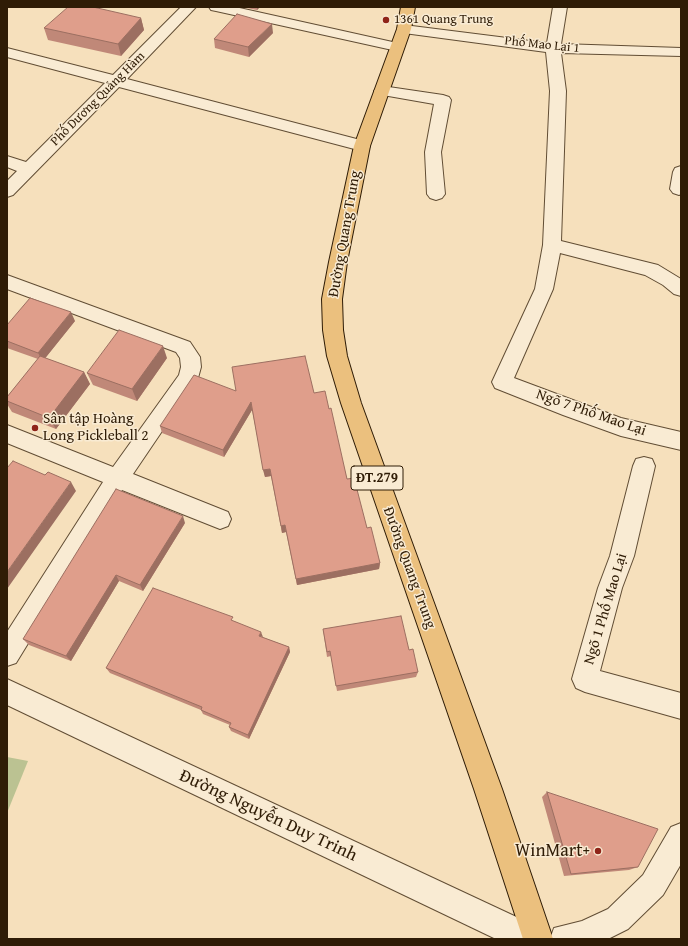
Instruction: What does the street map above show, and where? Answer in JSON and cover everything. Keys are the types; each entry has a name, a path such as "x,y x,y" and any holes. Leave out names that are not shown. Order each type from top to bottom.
{"main road":[{"name":"Đường Quang Trung","path":"408,7 400,38 362,146 338,262 332,299 332,330 337,356 350,403 488,789 538,939"}],"street":[{"name":"Phố Dương Quảng Hàm","path":"7,191 189,7"},
{"name":"Phố Mao Lại 1","path":"216,7 400,38 553,48 681,52"},
{"path":"560,7 553,48 558,91 552,245 651,270 670,280 681,289"},
{"path":"7,52 362,146"},
{"path":"382,91 443,100 433,152 436,194"},
{"path":"7,161 28,169"},
{"name":"Ngõ 7 Phố Mao Lại","path":"552,245 544,289 502,382 570,409 621,427 681,441"},
{"path":"7,282 183,347 190,357 188,378 117,478 7,654"},
{"path":"7,434 220,519"},
{"name":"Ngõ 1 Phố Mao Lại","path":"644,466 622,556 610,588 585,678 681,706"},
{"name":"Đường Nguyễn Duy Trinh","path":"7,692 528,939"},
{"path":"564,939 584,934 618,919 653,885 681,837"}],"green space":[{"path":"7,757 28,761 7,813"}],"building":[{"path":"68,7 93,7 141,18 118,44 44,28"},
{"path":"237,14 272,24 248,47 214,39"},
{"path":"30,298 71,312 38,353 7,341 7,325"},
{"path":"119,330 163,346 132,389 87,373"},
{"path":"40,356 84,372 49,418 7,401 7,397"},
{"path":"305,356 314,393 325,391 329,409 331,408 347,479 354,478 367,528 371,527 380,563 296,579 285,525 281,526 270,469 263,470 251,402 223,450 160,426 194,375 236,391 232,367"},
{"path":"13,461 45,475 48,472 71,482 7,572 7,468"},
{"path":"116,489 183,516 140,585 116,575 66,656 23,639"},
{"path":"153,588 233,617 231,620 261,632 259,636 289,647 248,735 229,727 231,723 201,710 202,707 106,668"},
{"path":"401,616 409,650 413,649 418,672 336,686 330,651 327,652 323,629"},
{"name":"WinMart+","path":"547,792 658,829 638,867 571,874"}],"place":[{"name":"1361 Quang Trung","path":"386,20"},
{"name":"Sân tập Hoàng Long Pickleball 2","path":"35,428"},
{"name":"WinMart+","path":"598,851"}]}
